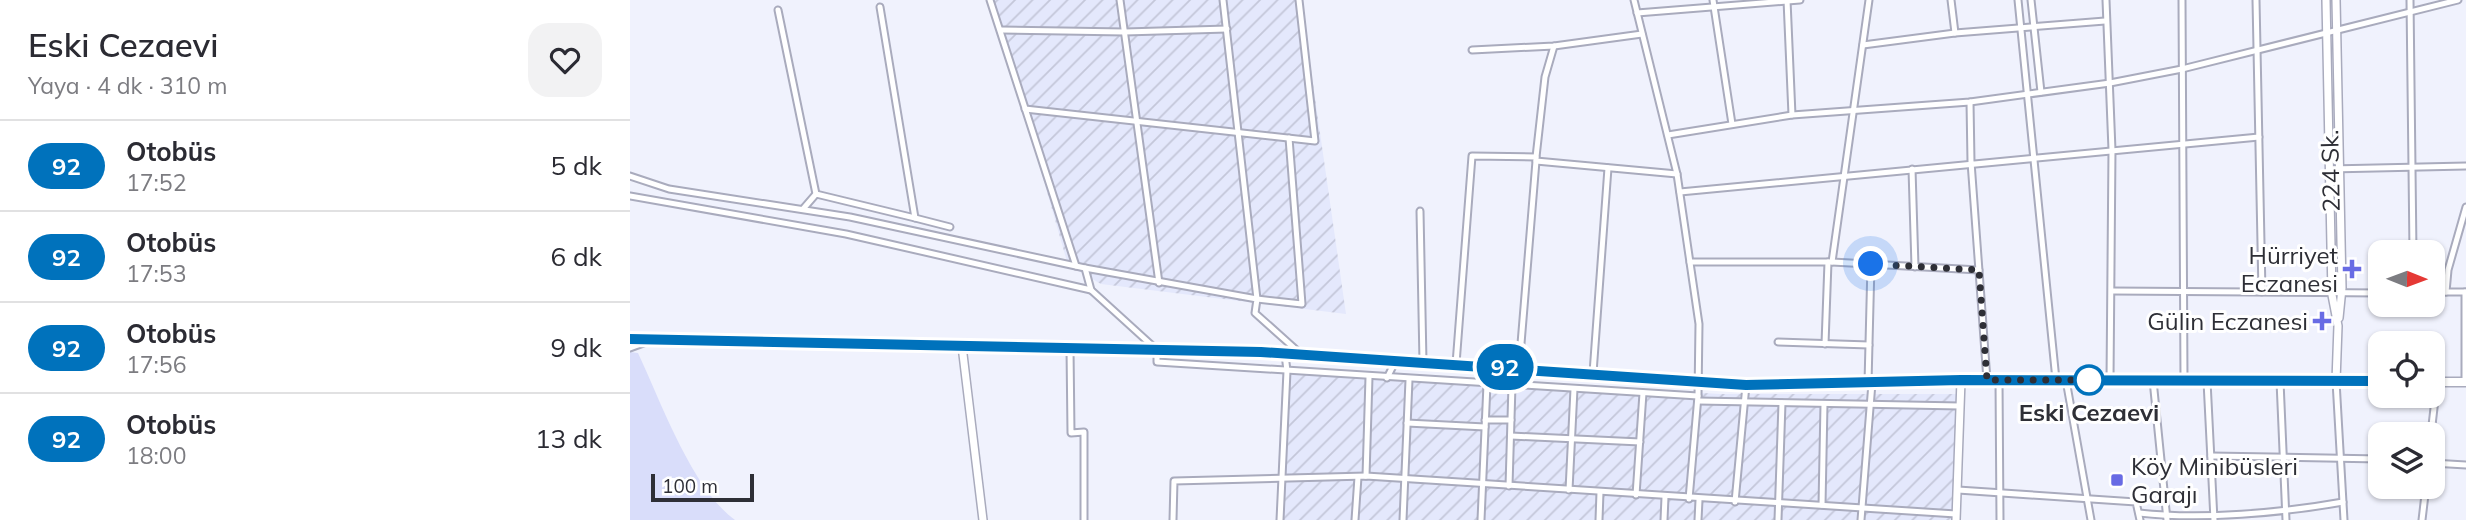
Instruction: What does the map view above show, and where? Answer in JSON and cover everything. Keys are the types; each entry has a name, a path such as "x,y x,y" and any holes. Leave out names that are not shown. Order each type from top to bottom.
{"main road":[{"path":"630,339 1285,354 1503,366 1746,385 1961,380 2368,381"},
{"path":"2445,382 2466,382"}],"street":[{"path":"990,0 1076,266"},
{"path":"1120,0 1158,283"},
{"path":"1223,0 1257,299 1255,313 1302,355"},
{"path":"1026,109 1315,141 1299,0"},
{"path":"1634,0 1677,174 1699,324 1698,398 1689,499"},
{"path":"1637,13 1714,3 1800,0"},
{"path":"1825,344 1830,262 1855,110 1869,0"},
{"path":"1951,0 1955,33"},
{"path":"2018,0 2061,380 2091,520"},
{"path":"2031,0 2040,92"},
{"path":"2106,0 2112,150 2110,380"},
{"path":"2182,0 2184,380"},
{"path":"2256,0 2262,292"},
{"name":"224 Sk.","path":"2326,0 2332,292 2338,326 2336,381 2344,520"},
{"path":"2336,0 2342,292 2338,326"},
{"path":"2410,0 2413,240"},
{"path":"1668,135 1792,115 1970,102 2110,83 2182,69 2458,0"},
{"path":"1787,1 1792,115"},
{"path":"1714,3 1732,124"},
{"path":"880,7 915,218"},
{"path":"778,10 816,194"},
{"path":"1863,44 1955,33 2105,21"},
{"path":"1001,30 1125,32 1227,29"},
{"path":"1472,50 1554,46 1642,34"},
{"path":"1519,368 1536,159 1545,78 1554,46"},
{"path":"1970,102 1971,162 1987,380"},
{"path":"1680,192 2259,136"},
{"path":"630,176 669,189 803,209 1158,283 1302,304 1289,138"},
{"path":"1456,364 1472,156 1536,159 1677,174"},
{"path":"2330,169 2412,165 2466,166"},
{"path":"1593,373 1608,168"},
{"path":"1912,169 1915,267"},
{"path":"816,194 950,227"},
{"path":"803,209 816,194"},
{"path":"630,196 846,234 1091,290 1157,350 1157,362 1643,393 1743,402 1960,406"},
{"path":"2466,207 2448,270 2446,292 2465,292 2466,382"},
{"path":"1420,211 1423,362"},
{"path":"1690,262 1830,262 1979,270"},
{"path":"1861,520 1871,404 1871,264"},
{"path":"1085,268 1091,290"},
{"path":"2112,291 2368,293"},
{"path":"630,348 655,339"},
{"path":"1778,342 1869,345"},
{"path":"962,346 983,520"},
{"path":"1070,348 1071,432 1084,432 1084,520"},
{"path":"1280,520 1287,371 1285,354"},
{"path":"1387,378 1396,360"},
{"path":"1481,520 1489,384 1503,366"},
{"path":"1366,476 1369,377"},
{"path":"1403,520 1409,380"},
{"path":"1173,520 1174,481 1366,476 1699,500 1861,507 1956,517 1961,380"},
{"path":"1999,380 2000,520"},
{"path":"2153,380 2166,519"},
{"path":"2207,381 2214,517"},
{"path":"2280,381 2286,520"},
{"path":"1509,486 1512,385"},
{"path":"1735,502 1746,385"},
{"path":"1569,489 1574,389"},
{"path":"1636,495 1643,393"},
{"path":"1778,520 1782,403"},
{"path":"1822,505 1824,404"},
{"path":"1407,423 1485,424 1511,420"},
{"path":"1511,436 1640,442"},
{"path":"2211,456 2368,458"},
{"path":"2445,464 2466,465"},
{"path":"1355,520 1357,477"},
{"path":"1958,490 2136,502 2139,517 2166,519 2285,513 2343,502"},
{"path":"1599,520 1600,492"},
{"path":"1664,520 1665,497"},
{"path":"2422,520 2424,499"},
{"path":"1698,520 1699,500"}],"shaded area":[{"path":"992,0 1301,0 1346,314 1101,284 1068,265"},
{"path":"630,352 638,353 691,466 719,506 735,520 630,520"},
{"path":"1283,368 1720,394 1961,394 1954,520 1276,520"}],"bus line":[{"name":"92","path":"630,339 1261,352 1503,366 1746,385 1961,380 2368,381"}],"place":[{"name":"Hürriyet Eczanesi","path":"2352,269"},
{"name":"Gülin Eczanesi","path":"2322,321"},
{"name":"Eski Cezaevi","path":"2089,380"},
{"name":"Köy Minibüsleri Garajı","path":"2117,480"}],"route":[{"path":"1871,264 1979,270 1987,380 2089,380"}]}
